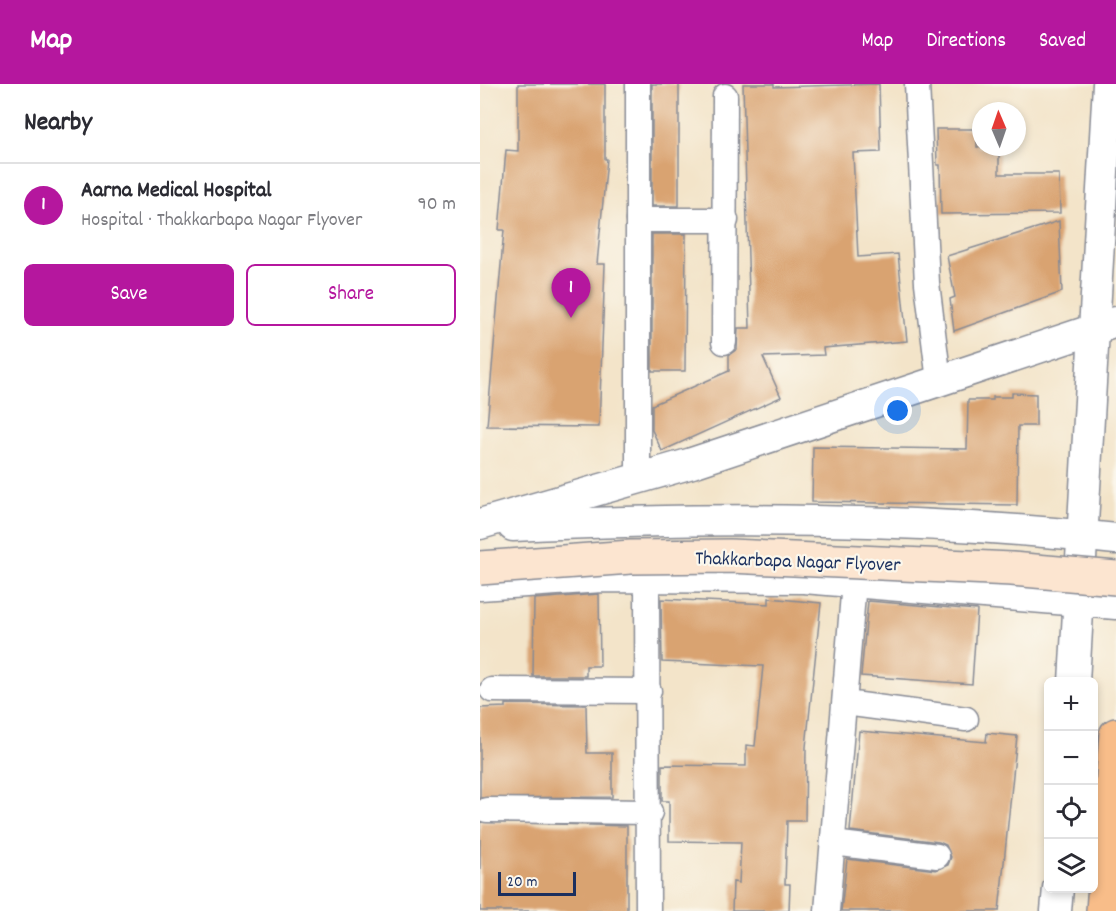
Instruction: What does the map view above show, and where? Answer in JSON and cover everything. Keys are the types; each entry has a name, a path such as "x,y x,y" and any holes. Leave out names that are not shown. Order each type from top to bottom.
{"main road":[{"name":"Thakkarbapa Nagar Flyover","path":"480,550 631,539 730,538 1013,551 1116,560"},
{"name":"Thakkarbapa Nagar Flyover","path":"480,568 632,557 730,556 1012,568 1116,578"},
{"path":"1102,911 1116,735"}],"street":[{"path":"638,84 638,478"},
{"path":"917,84 927,283 939,381"},
{"path":"1074,677 1081,600 1083,535 1106,326 1108,84"},
{"path":"724,342 725,96"},
{"path":"638,220 726,220"},
{"path":"480,526 638,478 1106,326"},
{"path":"480,526 664,519 841,521 1026,529 1116,539"},
{"path":"480,585 602,577 804,578 1116,604"},
{"path":"647,577 650,812 648,911"},
{"path":"827,911 854,582"},
{"path":"492,690 649,691"},
{"path":"845,703 966,719"},
{"path":"487,810 650,812"},
{"path":"833,843 937,856"},
{"path":"1056,911 1058,893"}],"building":[{"path":"518,84 605,84 605,159 607,159 597,264 605,264 599,427 487,426 504,230 499,230 506,150 518,151"},
{"path":"652,84 679,84 679,206 652,206"},
{"path":"743,84 774,84 774,87 879,84 881,152 853,153 858,257 898,254 907,341 823,348 824,355 763,357 781,397 662,451 652,430 652,405 729,371 729,355 737,349 738,328 750,328"},
{"path":"936,129 972,129 972,156 999,156 999,174 1059,174 1060,213 941,214 940,165 937,165"},
{"path":"1059,221 1062,292 954,331 950,299 955,297 947,256"},
{"path":"652,234 686,234 685,371 652,371"},
{"path":"1012,393 1036,394 1036,426 1018,426 1017,505 812,502 813,447 967,449 968,400 1012,397"},
{"path":"599,594 600,666 586,666 586,676 533,676 534,599"},
{"path":"769,598 821,603 806,747 805,821 787,821 785,884 790,884 789,911 732,911 733,882 739,883 741,842 669,841 669,801 662,801 662,765 746,766 746,745 755,746 763,666 662,662 661,599 769,604"},
{"path":"868,601 977,610 972,684 861,676"},
{"path":"506,704 586,705 587,753 612,753 612,797 480,798 480,708 506,707"},
{"path":"859,731 986,742 987,733 1017,736 999,911 841,911 847,859 936,870 948,865 951,857 946,845 939,842 850,831"},
{"path":"480,822 627,826 627,911 480,911"}],"place":[{"name":"Aarna Medical Hospital","path":"571,318"}]}
